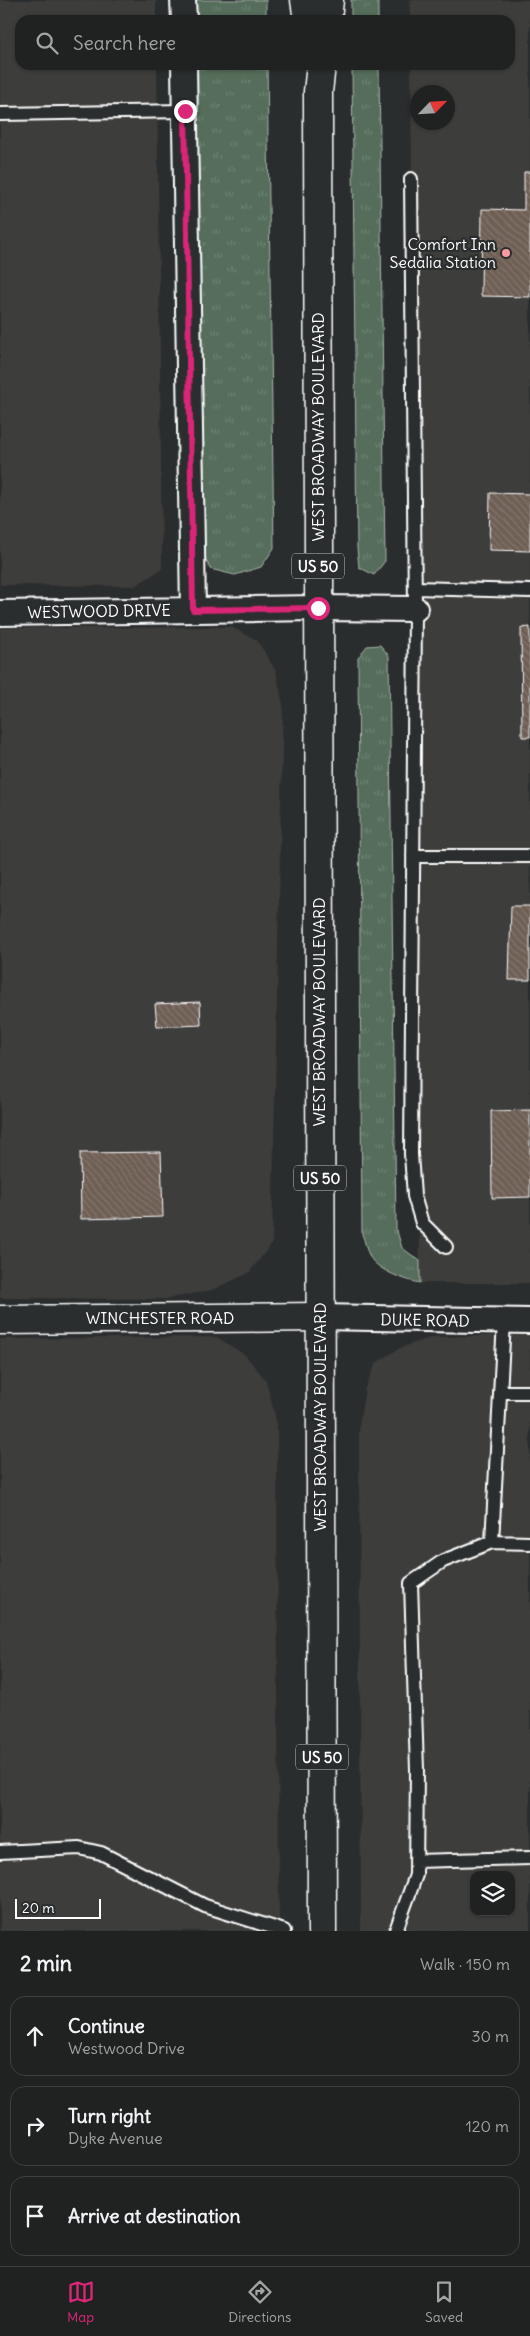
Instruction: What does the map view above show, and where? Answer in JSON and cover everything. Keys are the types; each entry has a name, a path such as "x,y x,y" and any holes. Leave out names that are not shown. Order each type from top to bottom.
{"main road":[{"path":"305,0 307,15"},
{"path":"328,15 329,0"},
{"name":"WEST BROADWAY BOULEVARD","path":"315,70 318,92"},
{"name":"WEST BROADWAY BOULEVARD","path":"320,70 318,92 318,608 322,1931"},
{"name":"WINCHESTER ROAD","path":"0,1320 320,1317"}],"street":[{"path":"183,0 184,15"},
{"path":"184,70 193,610"},
{"name":"WESTWOOD DRIVE","path":"0,613 318,608 415,599"},
{"name":"DUKE ROAD","path":"320,1317 530,1321"}],"lane":[{"path":"0,114 185,111"},
{"path":"412,179 415,599 411,1154 414,1196 422,1223 446,1247"},
{"path":"415,599 530,591"},
{"path":"413,856 530,856"},
{"path":"492,1542 504,1321"},
{"path":"500,1392 530,1392"},
{"path":"394,1931 416,1874 417,1770 411,1583 442,1562 492,1542 530,1543"},
{"path":"0,1852 79,1848 102,1853 205,1906 284,1931"},
{"path":"416,1861 530,1858"}],"shaded area":[{"path":"0,0 156,0 156,15 15,15 15,70 157,70 162,569 135,586 0,585"},
{"path":"410,0 530,0 530,1283 420,1283 411,130 455,130 455,85 411,85 411,70 515,70 515,15 410,15"},
{"path":"231,627 257,640 276,671 283,705 272,1243 249,1273 212,1290 166,1299 0,1298 0,628"},
{"path":"530,1335 530,1931 361,1931 359,1426 365,1388 376,1363 400,1348 432,1337"},
{"path":"217,1337 245,1355 266,1380 277,1424 279,1931 0,1931 0,1339"}],"green space":[{"path":"194,0 266,0 266,15 195,15"},
{"path":"351,0 378,0 378,15 351,15"},
{"path":"195,70 267,70 274,548 261,567 235,575 210,569 198,541"},
{"path":"352,70 379,70 385,561 374,575 359,567 357,548"},
{"path":"380,645 389,656 396,1228 402,1248 420,1261 420,1283 407,1280 379,1267 370,1257 362,1234 358,658 367,646"}],"building":[{"name":"Comfort Inn Sedalia Station","path":"524,172 530,172 530,297 481,296 482,209 524,210"},
{"path":"490,493 530,494 530,551 489,550"},
{"path":"530,627 530,737 522,737 521,628"},
{"path":"511,906 530,906 530,980 509,980"},
{"path":"200,1002 201,1025 157,1027 155,1004"},
{"path":"530,1110 530,1197 492,1198 491,1111"},
{"path":"161,1152 163,1217 81,1219 80,1153"}],"place":[{"name":"Comfort Inn Sedalia Station","path":"506,253"}],"route":[{"path":"185,111 193,610 318,608"}]}
